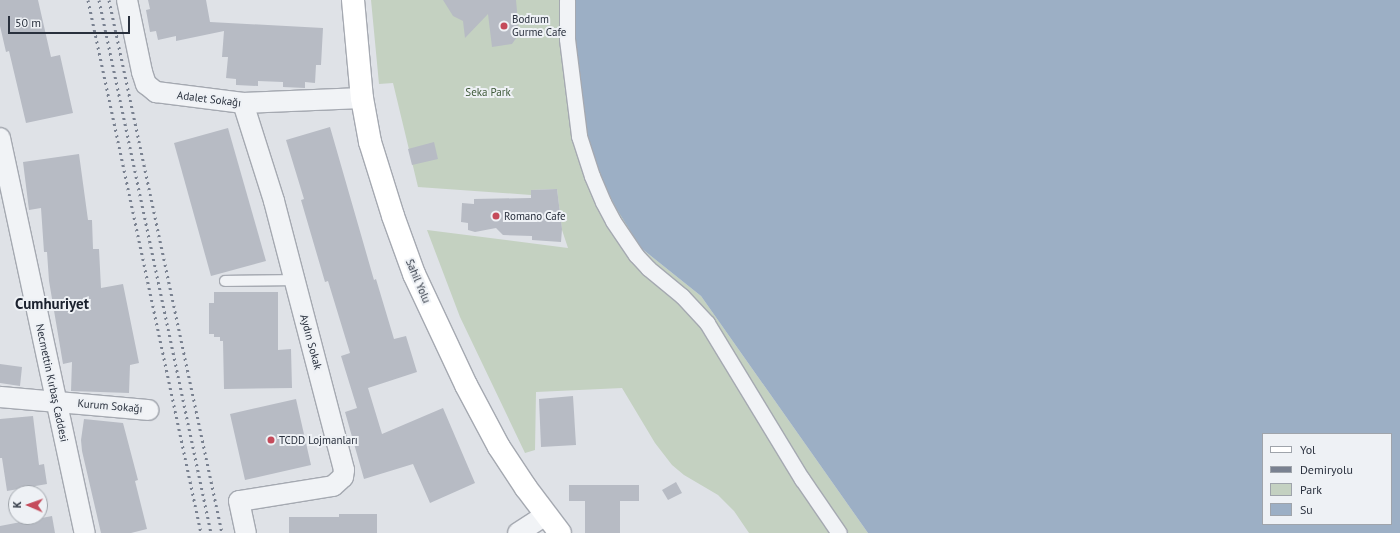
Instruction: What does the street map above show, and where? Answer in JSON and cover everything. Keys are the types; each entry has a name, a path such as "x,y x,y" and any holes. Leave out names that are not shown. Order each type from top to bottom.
{"main road":[{"name":"Sahil Yolu","path":"352,0 362,98 370,142 380,177 414,274 466,386 499,446 526,488 560,533"}],"street":[{"name":"Adalet Sokağı","path":"127,0 142,72 146,84 156,92 243,103 362,98"},
{"path":"567,0 567,39 579,136 592,176 603,202 613,221 636,255 648,268 682,296 707,323 802,479 839,533"},
{"name":"Aydın Sokak","path":"243,103 274,201 344,470 343,477 333,486 239,501 246,533"},
{"name":"Necmettin Kırbaş Caddesi","path":"0,139 55,401 85,533"},
{"name":"Kurum Sokağı","path":"0,397 148,410"},
{"path":"518,533 546,515"}],"lane":[{"path":"225,281 294,280"}],"green space":[{"name":"Seka Park","path":"371,0 575,0 575,41 641,248 701,296 868,533 749,533 734,511 718,495 684,475 672,465 655,443 622,388 536,392 535,450 525,453 460,317 427,230 568,248 562,230 557,189 531,190 531,195 418,187 393,83 379,84"}],"water":[{"path":"575,0 1400,0 1400,533 868,533 701,296 641,248 616,208 599,174 587,138 575,41"}],"building":[{"path":"0,0 38,0 51,57 60,55 73,113 26,123 9,51 6,52 0,26"},
{"path":"148,0 206,0 210,22 323,28 321,65 316,65 315,83 305,82 305,88 283,87 283,82 258,81 258,86 236,85 236,79 226,78 228,57 222,57 224,31 176,41 176,36 158,40 156,31 150,32 146,10 150,9"},
{"name":"Bodrum Gurme Cafe","path":"443,0 516,0 519,34 512,44 492,47 488,14 465,38 463,21 453,16"},
{"path":"330,127 374,280 376,279 394,339 406,336 417,372 368,388 382,434 443,408 475,483 430,503 413,464 364,479 345,412 357,408 341,356 350,353 328,281 325,282 301,200 304,199 286,140"},
{"path":"228,128 266,261 211,276 174,143"},
{"path":"434,142 438,159 412,165 408,149"},
{"path":"79,154 88,220 92,220 93,249 99,249 101,288 123,284 139,363 130,365 129,393 71,391 72,362 63,364 49,281 47,252 44,252 41,208 29,210 23,162"},
{"path":"557,189 562,229 561,242 532,240 532,236 503,235 496,228 475,232 468,230 468,223 461,222 462,203 474,204 474,199 531,198 531,190"},
{"path":"214,292 278,292 278,350 291,349 292,388 224,389 223,341 220,341 220,337 214,337 214,334 209,334 209,303 214,303"},
{"path":"0,364 22,367 20,386 0,383"},
{"path":"573,396 576,445 541,447 539,399"},
{"name":"TCDD Lojmanları","path":"296,399 311,465 245,480 230,414"},
{"path":"33,416 39,465 44,464 47,484 8,485 7,491 2,458 0,458 0,419"},
{"path":"84,419 123,423 138,480 135,481 147,529 131,533 101,533 82,451 81,440"},
{"path":"676,482 682,493 668,500 662,490"},
{"path":"569,485 639,485 639,501 620,501 620,533 585,533 585,501 569,501"},
{"path":"339,514 377,514 377,533 289,533 289,517 339,517"},
{"path":"52,516 55,533 0,533 0,526 8,524 48,525 48,517"}],"railway":[{"path":"88,0 201,533"},
{"path":"99,0 211,533"},
{"path":"109,0 222,533"}],"place":[{"name":"Bodrum Gurme Cafe","path":"504,26"},
{"name":"Romano Cafe","path":"496,216"},
{"name":"TCDD Lojmanları","path":"271,440"}],"district":[{"name":"Cumhuriyet","path":"52,304"}]}
